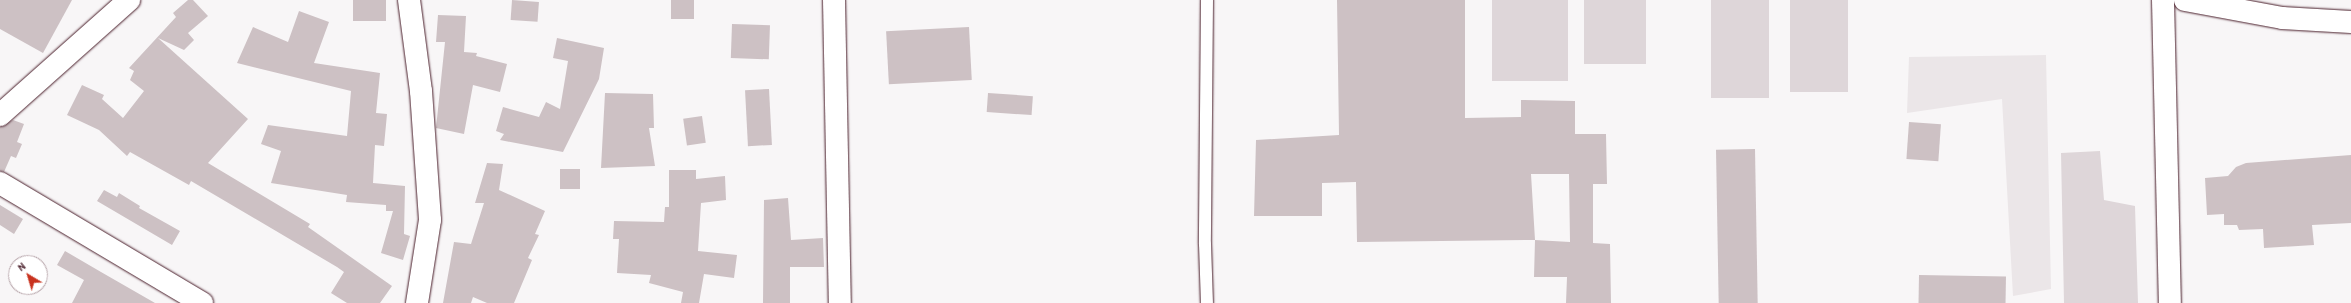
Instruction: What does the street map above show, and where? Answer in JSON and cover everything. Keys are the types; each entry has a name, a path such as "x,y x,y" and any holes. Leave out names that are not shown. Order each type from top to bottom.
{"street":[{"path":"0,115 129,0"},
{"path":"409,0 421,91 430,220 417,303"},
{"path":"834,0 840,303"},
{"path":"2163,0 2170,303"},
{"path":"2185,0 2282,18 2351,22"},
{"path":"0,183 202,303"}],"lane":[{"path":"1207,0 1205,244 1207,303"}],"shaded area":[{"path":"1492,0 1568,0 1568,81 1492,81"},
{"path":"1584,0 1646,0 1646,64 1584,64"},
{"path":"1711,0 1769,0 1769,98 1711,98"},
{"path":"1790,0 1848,0 1848,92 1790,92"},
{"path":"2046,55 2051,289 2013,296 2002,99 1907,113 1909,57"},
{"path":"2100,151 2104,200 2135,206 2138,303 2064,303 2061,153"}],"building":[{"path":"0,0 72,0 43,53 0,29"},
{"path":"188,0 193,0 208,16 188,33 194,40 184,50 158,38 248,119 208,163 310,224 308,227 392,286 380,303 347,303 331,293 344,272 337,267 191,181 189,185 130,152 127,156 99,130 67,115 82,85 104,95 102,99 123,118 144,91 130,80 134,71 129,68 176,17 173,13"},
{"path":"353,0 386,0 386,21 353,21"},
{"path":"512,0 539,2 538,22 511,20"},
{"path":"671,0 694,0 694,19 671,19"},
{"path":"1337,0 1465,0 1465,118 1521,117 1521,100 1575,101 1575,134 1606,134 1607,184 1593,184 1593,243 1610,244 1611,303 1566,303 1567,277 1534,277 1535,240 1357,242 1356,182 1322,183 1322,216 1254,216 1256,140 1339,135","holes":["1531,174 1569,174 1570,242 1535,240"]},
{"path":"299,11 329,22 314,63 380,73 376,113 387,114 384,146 375,145 373,183 405,186 404,234 410,236 403,260 381,253 393,211 386,211 386,205 346,202 347,195 271,183 281,151 261,144 268,125 347,136 351,91 237,63 253,27 288,42"},
{"path":"438,15 466,16 464,52 477,53 476,56 507,64 500,92 473,85 464,134 436,128 445,42 436,42"},
{"path":"732,24 770,25 769,59 731,58"},
{"path":"969,27 972,80 889,84 886,31"},
{"path":"557,38 604,48 599,79 563,152 500,140 504,134 496,131 503,107 539,117 546,102 560,109 568,61 553,58"},
{"path":"769,89 772,145 748,146 745,90"},
{"path":"605,93 653,94 654,128 649,128 655,166 601,168"},
{"path":"988,93 1033,96 1032,115 987,112"},
{"path":"702,116 706,143 687,145 683,119"},
{"path":"13,120 24,124 17,142 22,144 16,158 11,156 4,172 0,171 0,127"},
{"path":"1909,122 1941,124 1938,161 1906,159"},
{"path":"1755,149 1758,303 1719,303 1716,150"},
{"path":"2351,155 2351,223 2312,225 2314,245 2264,248 2263,229 2239,230 2237,225 2224,225 2224,214 2207,215 2205,178 2228,176 2236,167 2246,163"},
{"path":"487,163 503,164 499,190 545,211 535,234 539,235 528,258 532,260 514,303 487,303 473,297 471,303 443,303 454,242 471,244 484,203 475,203"},
{"path":"560,169 580,169 580,189 560,189"},
{"path":"669,170 696,170 696,179 725,176 726,200 701,203 698,251 737,255 734,278 704,274 699,303 681,303 683,292 649,283 651,275 617,273 619,239 613,239 614,221 664,222 665,207 669,207"},
{"path":"104,190 117,197 119,193 140,206 139,208 180,231 172,245 97,201"},
{"path":"788,198 791,240 823,238 824,267 790,267 790,303 763,303 764,200"},
{"path":"0,205 23,219 14,234 0,225"},
{"path":"65,251 155,303 72,303 84,280 57,265"},
{"path":"1919,275 2006,277 2006,303 1919,303"}]}
